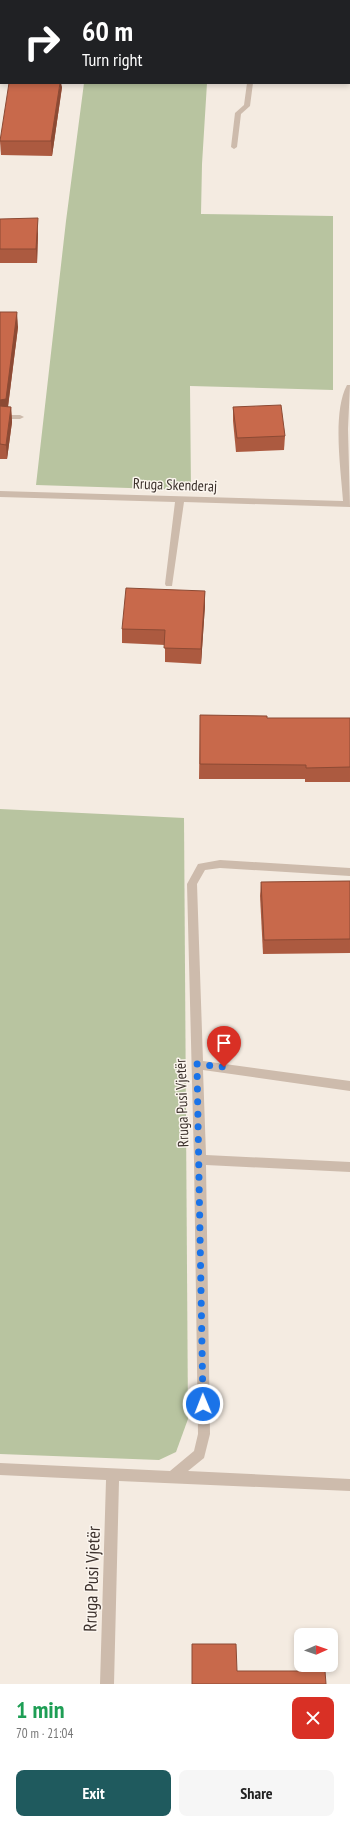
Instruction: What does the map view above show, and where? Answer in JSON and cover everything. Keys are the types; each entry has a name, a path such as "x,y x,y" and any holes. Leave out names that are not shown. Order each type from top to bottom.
{"street":[{"path":"234,147 238,113 247,106 250,84"},
{"path":"349,504 344,437 346,398 350,387"},
{"path":"0,417 20,417"},
{"name":"Rruga Skenderaj","path":"0,494 349,504"},
{"path":"169,584 180,499"},
{"name":"Rruga Pusi Vjetër","path":"173,1476 200,1454 204,1434 200,1160 192,884 202,867 220,864 350,872"},
{"path":"197,1064 350,1086"},
{"path":"200,1160 350,1167"},
{"path":"0,1469 350,1485"},
{"name":"Rruga Pusi Vjetër","path":"107,1684 113,1474"}],"green space":[{"path":"84,84 207,84 202,164 201,214 333,216 333,390 190,386 191,490 36,485 66,221"},
{"path":"0,809 184,818 188,1419 176,1452 159,1460 0,1454"}],"building":[{"path":"9,84 60,84 51,141 0,141"},
{"path":"38,218 36,249 0,249 0,219"},
{"path":"0,312 17,312 6,399 0,400"},
{"path":"281,405 285,436 237,438 233,407"},
{"path":"0,406 11,407 6,445 0,444"},
{"path":"126,588 205,591 201,649 164,648 165,630 122,629"},
{"path":"200,715 267,716 267,718 350,718 350,767 306,768 306,765 200,764"},
{"path":"350,881 350,939 264,940 261,882"},
{"path":"192,1644 236,1644 237,1671 325,1672 326,1684 192,1684"}],"route":[{"path":"203,1404 200,1160 197,1064 224,1067"}]}
